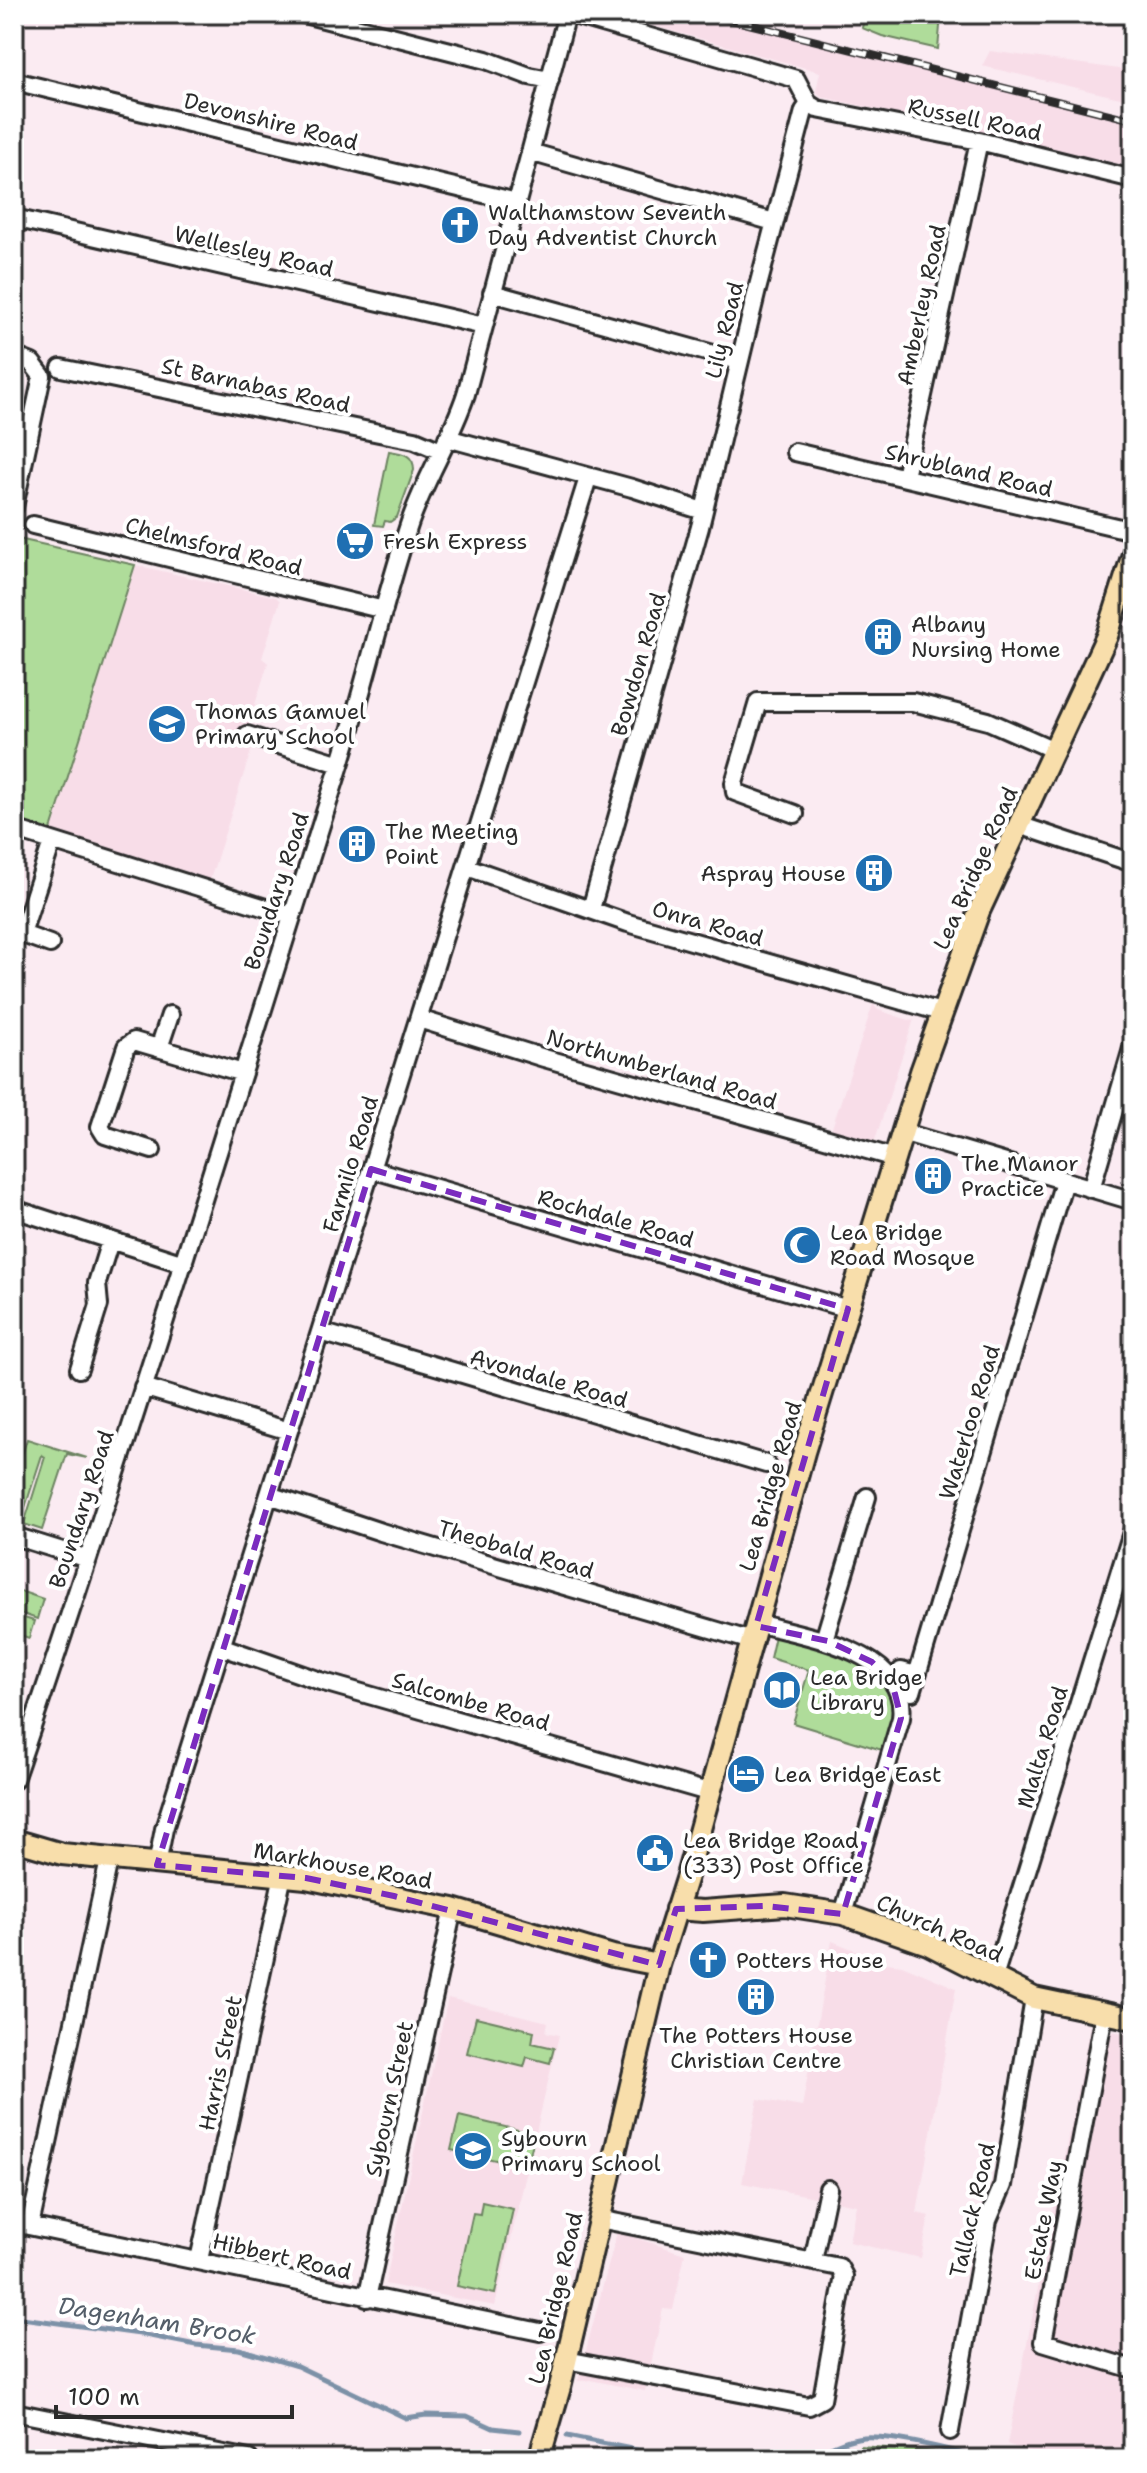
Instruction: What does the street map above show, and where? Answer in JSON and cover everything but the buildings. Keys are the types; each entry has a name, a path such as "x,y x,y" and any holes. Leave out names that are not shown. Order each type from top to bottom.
{"main road":[{"name":"Lea Bridge Road","path":"539,2459 566,2360 659,1965 804,1452 902,1132 941,1012 979,911 1107,636 1133,554"},
{"name":"Markhouse Road","path":"14,1840 62,1854 283,1875 453,1909 576,1946 659,1965"},
{"name":"Church Road","path":"676,1909 694,1911 785,1905 843,1914 928,1944 1034,1998 1133,2019"}],"street":[{"path":"304,14 486,60 529,76 550,80"},
{"path":"568,14 796,79 809,104"},
{"name":"Boundary Road","path":"14,1780 184,1264 340,764 408,528 459,415 568,14"},
{"name":"Devonshire Road","path":"14,81 517,202"},
{"name":"Russell Road","path":"809,104 817,109 979,141 1133,179"},
{"name":"Lily Road","path":"723,430 774,222 804,111 809,104"},
{"name":"Amberley Road","path":"905,477 979,141"},
{"path":"530,152 774,222"},
{"name":"Wellesley Road","path":"14,218 484,326"},
{"path":"492,293 739,361"},
{"path":"14,356 32,363 41,372 14,507"},
{"name":"St Barnabas Road","path":"61,368 444,445 588,478 703,511"},
{"name":"Bowdon Road","path":"591,909 723,430"},
{"name":"Shrubland Road","path":"795,452 1133,531"},
{"name":"Farmilo Road","path":"157,1865 164,1829 588,478"},
{"name":"Chelmsford Road","path":"33,525 384,610"},
{"path":"795,814 735,792 734,783 758,702 913,702 988,721 1054,750"},
{"path":"247,735 340,764"},
{"path":"1019,825 1133,863"},
{"path":"14,829 291,916"},
{"path":"50,944 18,932 52,842"},
{"name":"Onra Road","path":"467,867 628,923 941,1012"},
{"path":"159,1048 170,1015"},
{"name":"Northumberland Road","path":"419,1019 895,1158"},
{"path":"152,1150 105,1135 100,1127 126,1047 134,1041 243,1073"},
{"path":"1091,1189 1133,1045"},
{"path":"902,1132 1133,1201"},
{"name":"Rochdale Road","path":"371,1169 848,1309"},
{"name":"Waterloo Road","path":"912,1692 908,1673 1064,1181"},
{"path":"14,1209 184,1264"},
{"path":"79,1369 99,1305 97,1283 110,1241"},
{"name":"Avondale Road","path":"321,1332 766,1464"},
{"path":"143,1387 289,1431"},
{"name":"Theobald Road","path":"269,1495 381,1532 754,1632 824,1640 858,1654 885,1673 898,1693 902,1710 843,1914"},
{"path":"824,1640 867,1497"},
{"path":"14,1536 88,1559"},
{"name":"Malta Road","path":"994,1977 1131,1540"},
{"name":"Salcombe Road","path":"223,1647 320,1681 708,1792"},
{"path":"22,2225 109,1860"},
{"name":"Harris Street","path":"199,2260 283,1875"},
{"name":"Sybourn Street","path":"367,2298 453,1909"},
{"name":"Tallack Road","path":"950,2431 988,2220 1003,2185 1034,1998"},
{"name":"Estate Way","path":"1104,2014 1043,2342 1133,2369"},
{"path":"813,2261 828,2189"},
{"path":"566,2360 809,2406 822,2399 844,2276 839,2267 599,2219"},
{"name":"Hibbert Road","path":"22,2225 540,2332"},
{"path":"14,2412 249,2459"}],"highlighted area":[{"path":"371,1169 848,1309 756,1626 828,1641 872,1662 892,1682 901,1718 843,1914 765,1906 676,1909 659,1965 394,1896 306,1878 157,1865"}],"shaded area":[{"path":"647,14 698,14 1133,122 1133,167 822,97 816,91 820,72 644,23"},
{"path":"990,51 1133,71 1133,101 982,66"},
{"name":"Thomas Gamuel Primary School","path":"135,565 276,597 280,601 262,658 268,663 248,727 247,738 252,748 210,880 50,833"},
{"path":"873,1004 878,1010 912,1021 914,1019 875,1140 867,1144 831,1131"},
{"path":"832,1941 872,1957 872,1961 902,1965 956,1988 917,2213 929,2216 921,2258 849,2242 856,2205 742,2183 758,2099 802,2107"},
{"name":"Sybourn Primary School","path":"448,1998 548,2022 546,2032 559,2035 495,2306 385,2284"},
{"path":"1090,2027 1133,2035 1133,2459 1047,2459 1007,2444"},
{"path":"617,2232 685,2254 673,2310 663,2309 645,2391 590,2380 578,2381"}],"green space":[{"path":"865,14 941,15 938,49 862,28"},
{"path":"389,451 410,457 414,470 397,517 390,522 385,521 383,526 374,525"},
{"path":"14,538 135,565 50,833 14,821"},
{"path":"27,1439 87,1458 67,1454 42,1530 24,1524 45,1457 42,1455 20,1523 14,1521 14,1480"},
{"path":"14,1589 43,1599 37,1619 14,1611"},
{"path":"14,1615 34,1621 29,1638 14,1633"},
{"path":"775,1636 850,1659 882,1681 891,1696 894,1714 882,1750 793,1723 809,1670 770,1658"},
{"path":"476,2017 534,2031 532,2043 554,2048 550,2063 527,2057 524,2067 467,2053"},
{"path":"459,2116 535,2134 527,2167 451,2150"},
{"path":"482,2202 513,2209 495,2294 457,2286 473,2213 480,2214"},
{"path":"860,2446 978,2455 990,2459 857,2459"}],"waterway":[{"name":"Dagenham Brook","path":"14,2317 239,2349 297,2366 406,2418 467,2416 493,2428 519,2431"},
{"name":"Dagenham Brook","path":"567,2436 666,2456 732,2459"},
{"name":"Dagenham Brook","path":"805,2459 841,2443 864,2437 906,2441 981,2459"}],"railway":[{"path":"708,14 1133,120"}],"place":[{"name":"Walthamstow Seventh Day Adventist Church","path":"460,225"},
{"name":"Fresh Express","path":"355,541"},
{"name":"Albany Nursing Home","path":"883,637"},
{"name":"Thomas Gamuel Primary School","path":"167,724"},
{"name":"The Meeting Point","path":"357,844"},
{"name":"Aspray House","path":"874,873"},
{"name":"The Manor Practice","path":"933,1176"},
{"name":"Lea Bridge Road Mosque","path":"802,1245"},
{"name":"Lea Bridge Library","path":"782,1690"},
{"name":"Lea Bridge East","path":"746,1774"},
{"name":"Lea Bridge Road (333) Post Office","path":"655,1853"},
{"name":"Potters House","path":"708,1960"},
{"name":"The Potters House Christian Centre","path":"756,1997"},
{"name":"Sybourn Primary School","path":"473,2151"}]}
